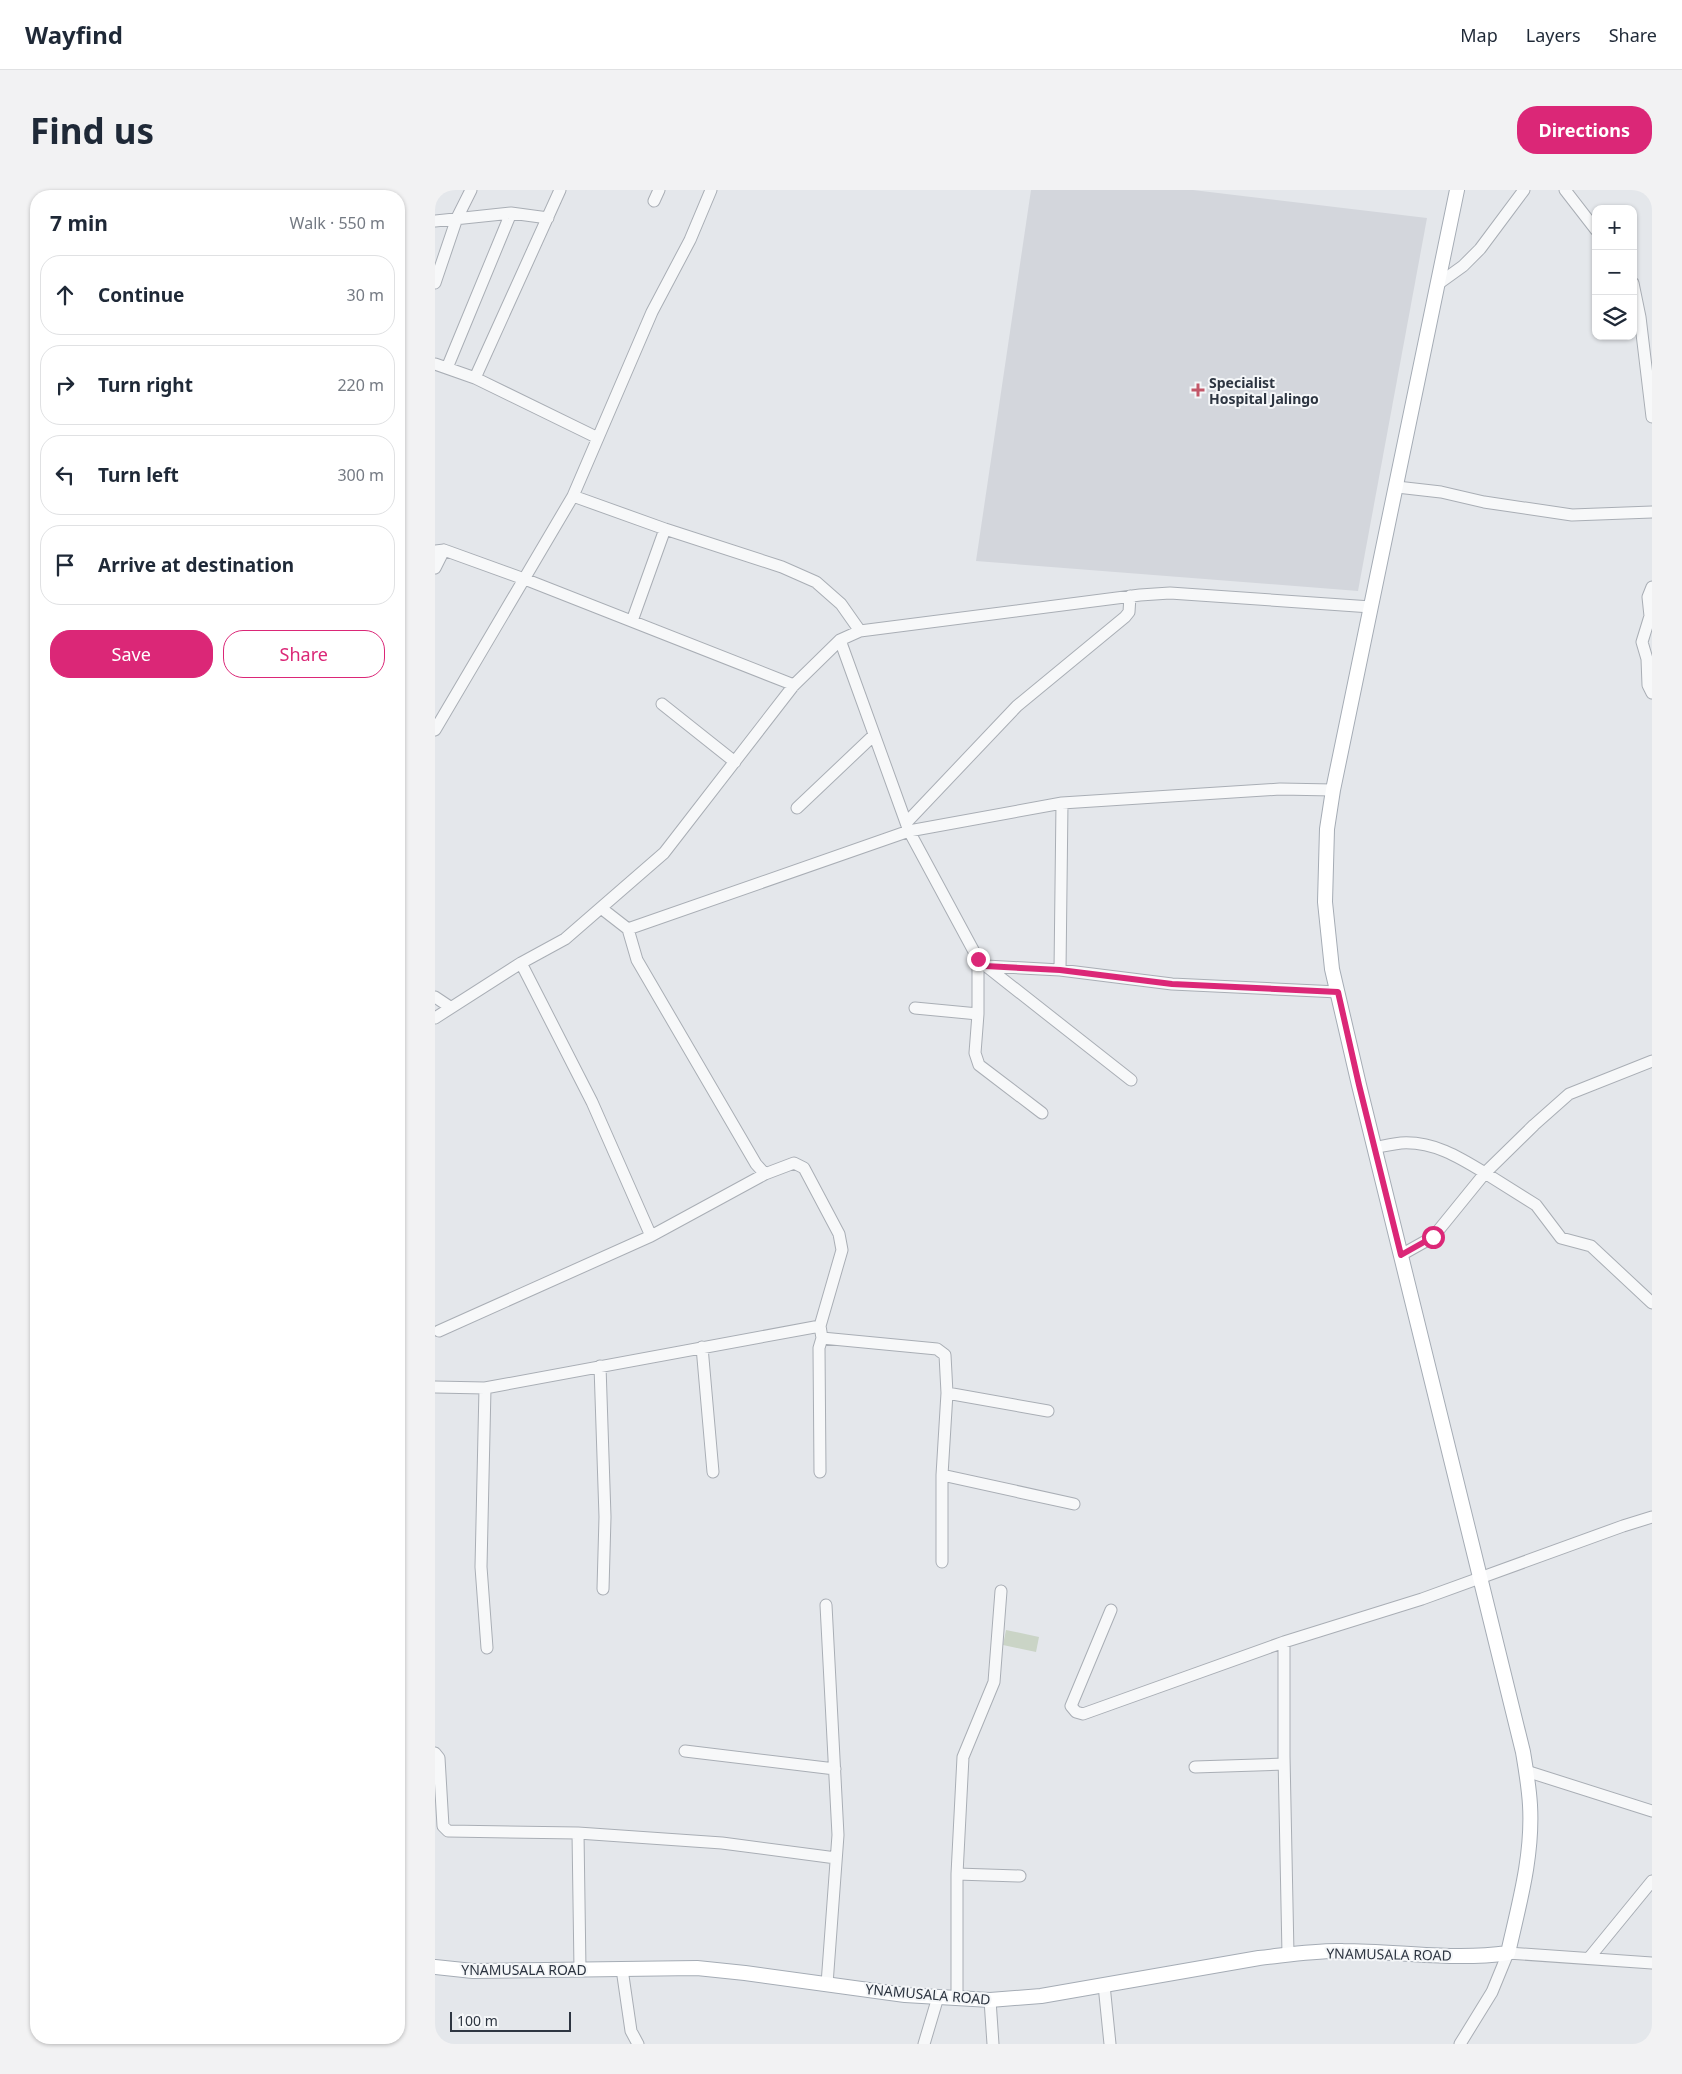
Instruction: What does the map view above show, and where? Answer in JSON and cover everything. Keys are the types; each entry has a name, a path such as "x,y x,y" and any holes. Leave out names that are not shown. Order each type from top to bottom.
{"main road":[{"path":"1457,190 1333,790 1327,828 1325,902 1327,931 1338,992 1374,1148 1523,1752 1530,1805 1529,1846 1526,1874 1508,1952"},
{"name":"YNAMUSALA ROAD","path":"435,1967 473,1971 697,1968 905,1994 990,2000 1041,1996 1288,1954 1342,1950 1472,1956 1508,1952"}],"street":[{"path":"435,283 457,218 471,190"},
{"path":"475,378 560,190"},
{"path":"435,730 573,496 652,312 690,240 711,190"},
{"path":"1438,284 1463,266 1480,249 1524,190"},
{"path":"1565,190 1592,225"},
{"path":"447,368 511,213"},
{"path":"435,221 511,213 548,218"},
{"path":"1635,295 1640,317 1652,417"},
{"path":"435,364 475,378 598,438"},
{"path":"1397,487 1441,492 1484,502 1572,515 1652,512"},
{"path":"573,496 665,529 782,567 816,582 841,604 860,631"},
{"path":"632,621 665,529"},
{"path":"435,568 439,551 524,579 794,686"},
{"path":"1652,587 1648,597 1650,623 1642,642 1647,659 1648,685 1652,693"},
{"path":"435,1018 521,963 565,939 664,853 794,686 840,640 860,631 1130,596 1170,593 1371,607"},
{"path":"908,827 1017,706 1125,617 1129,612 1130,596"},
{"path":"840,640 908,827 982,963 1131,1080"},
{"path":"661,704 735,762"},
{"path":"797,808 874,735"},
{"path":"628,929 908,827 1061,803 1280,789 1333,790"},
{"path":"1060,970 1061,803"},
{"path":"601,908 628,929 637,960 756,1164 765,1174"},
{"path":"521,963 592,1102 651,1236"},
{"path":"982,963 1060,970 1172,984 1338,992"},
{"path":"982,963 975,1053 979,1065 1042,1112"},
{"path":"435,997 450,1007"},
{"path":"915,1008 978,1014"},
{"path":"1401,1255 1433,1237 1485,1173 1569,1094 1652,1061"},
{"path":"1374,1148 1403,1143 1438,1147 1460,1158 1536,1205 1561,1238 1591,1246 1652,1303"},
{"path":"436,1329 651,1236 765,1174 794,1163 804,1168 839,1234 842,1250 821,1332 819,1348 819,1472"},
{"path":"435,1387 485,1388 702,1347 821,1332 937,1349 945,1355 947,1393 942,1475 942,1562"},
{"path":"702,1347 713,1472"},
{"path":"600,1366 605,1517 603,1589"},
{"path":"485,1388 481,1567 487,1648"},
{"path":"947,1393 1048,1411"},
{"path":"942,1475 1074,1504"},
{"path":"1111,1610 1071,1706 1076,1712 1083,1714 1284,1642 1422,1599 1652,1517"},
{"path":"957,1998 957,1874 963,1757 994,1682 1001,1591"},
{"path":"826,1604 838,1835 827,1984"},
{"path":"1284,1642 1284,1764 1288,1954"},
{"path":"685,1751 835,1769"},
{"path":"435,1753 439,1758 443,1826 448,1831 578,1833 722,1843 836,1858"},
{"path":"1195,1767 1284,1764"},
{"path":"1526,1771 1650,1807"},
{"path":"578,1833 580,1970"},
{"path":"957,1874 1020,1876"},
{"path":"1589,1958 1652,1881"},
{"path":"1460,2044 1493,1992 1508,1952 1652,1963"},
{"path":"622,1969 631,2031 638,2044"},
{"path":"1104,1985 1110,2044"},
{"path":"924,2044 938,1997"},
{"path":"990,2000 993,2044"}],"shaded area":[{"name":"Specialist Hospital Jalingo","path":"1031,190 1193,190 1427,218 1358,591 976,561"}],"green space":[{"path":"1006,1630 1039,1637 1036,1652 1003,1645"}],"place":[{"name":"Specialist Hospital Jalingo","path":"1198,390"}],"route":[{"path":"978,959 985,966 1060,970 1172,984 1338,992 1401,1255 1433,1237"}]}
